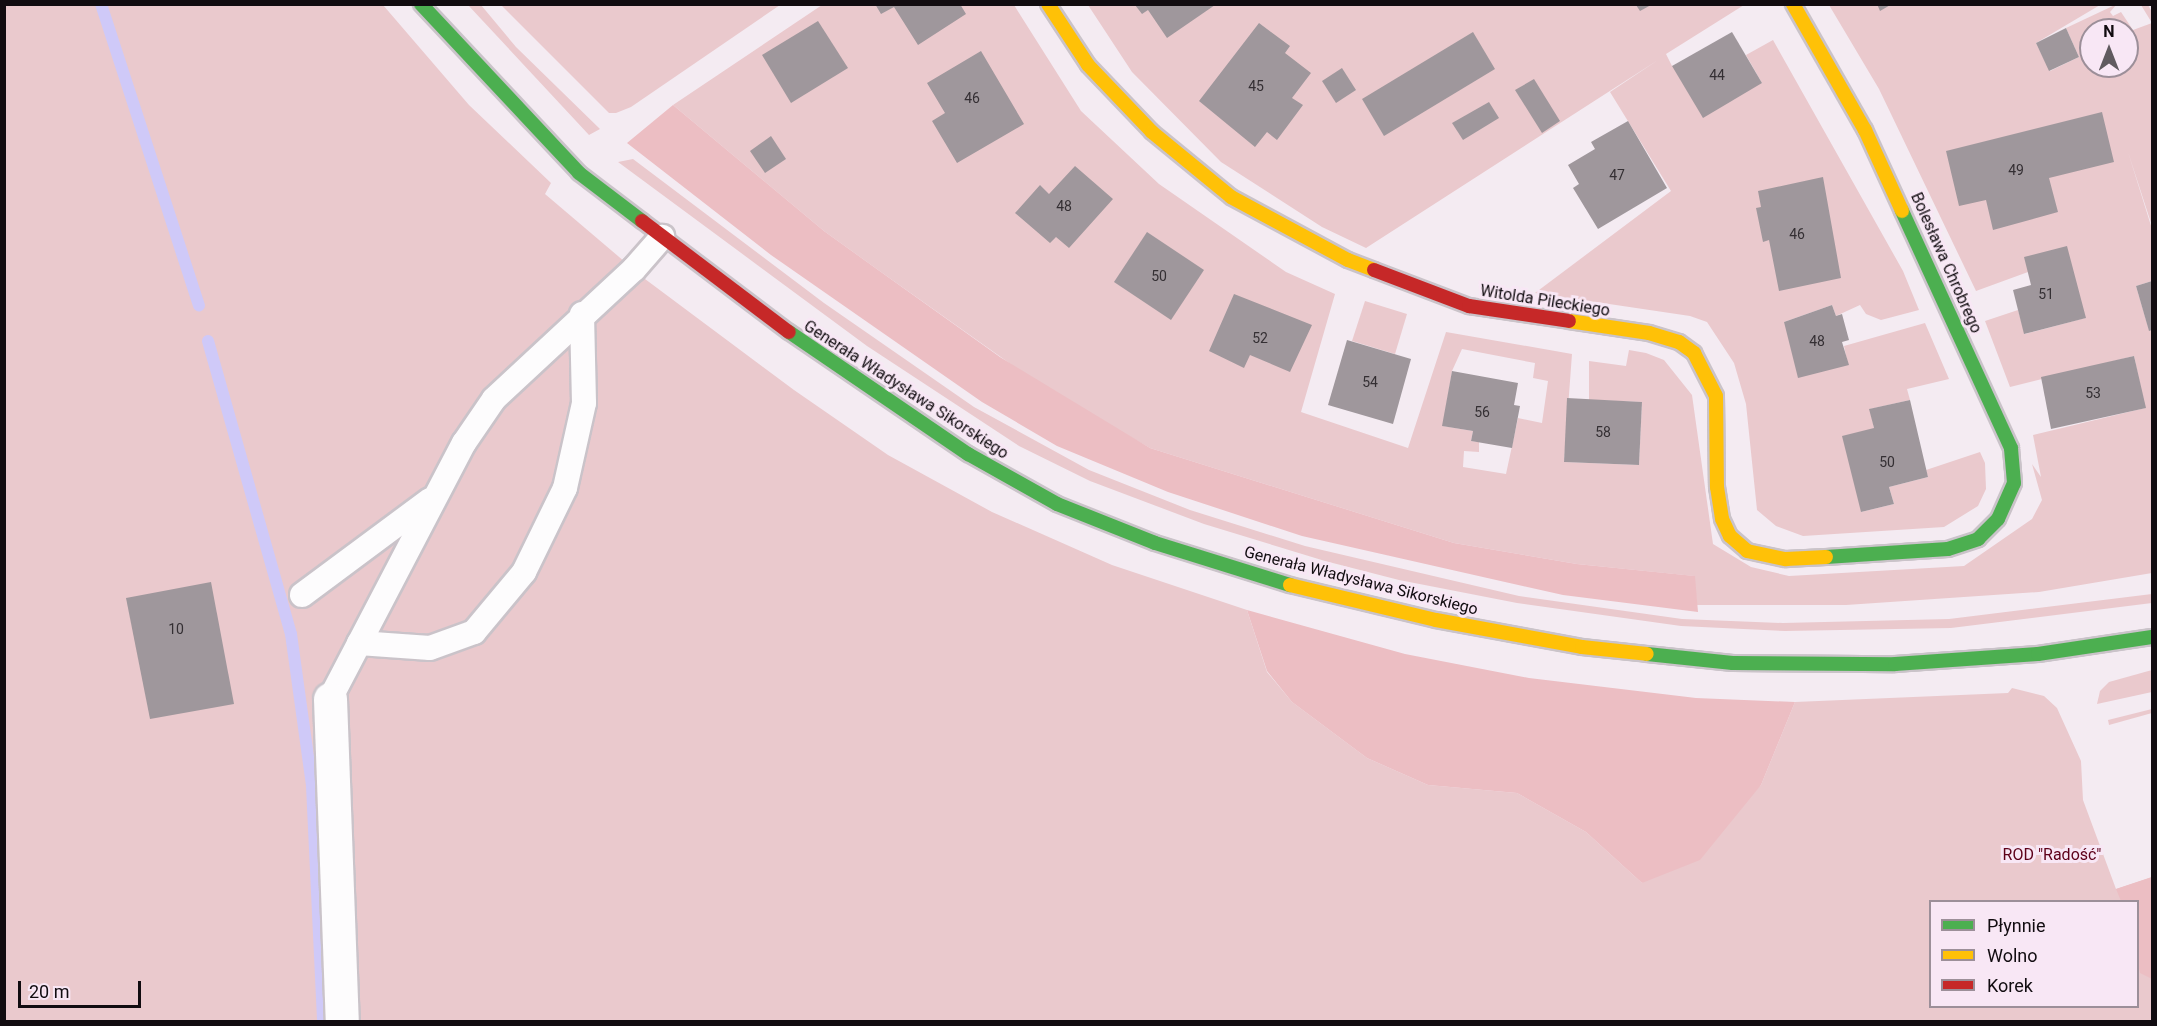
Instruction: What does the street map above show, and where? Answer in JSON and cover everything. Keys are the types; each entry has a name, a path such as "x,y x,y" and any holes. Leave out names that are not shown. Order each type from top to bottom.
{"main road":[{"name":"Generała Władysława Sikorskiego","path":"421,4 579,172 791,334 929,428 1057,504 1155,543 1290,585 1436,620 1582,647 1733,663 1895,664 2038,654 2152,637"},
{"name":"Witolda Pileckiego","path":"1048,4 1088,65 1152,132 1231,197 1348,260 1468,306 1649,333 1678,342 1694,353 1716,396 1717,487 1722,519 1730,536 1747,551 1797,558 1948,549 1978,539"},
{"name":"Bolesława Chrobrego","path":"1792,4 1865,130 2011,448 2015,468 2010,496 1998,519 1978,539"}],"street":[{"path":"330,699 342,1022"}],"lane":[{"path":"330,699 464,443 494,399 582,314 634,269 662,237"},
{"path":"359,643 430,648 474,632 524,572 565,488 584,403 582,314"},
{"path":"302,596 436,496"}],"green space":[{"path":"2117,4 2110,12 2113,16 2121,12 2125,18 2087,18"},
{"name":"ROD \"Radość\"","path":"5,5 383,5 469,105 551,183 545,194 645,279 794,390 888,455 992,512 1112,565 1247,610 1267,672 1292,702 1367,758 1428,785 1517,793 1586,832 1642,883 1761,785 1795,702 2008,693 2012,688 2044,696 2057,708 2081,761 2083,800 2116,889 2152,877 2152,1021 5,1022"},
{"path":"468,5 481,5 516,47 600,129 589,135"},
{"path":"501,5 780,5 631,107 616,113 609,113"},
{"path":"822,5 1014,5 1081,111 1159,184 1286,272 1335,294 1301,412 1408,448 1446,332 1572,354 1564,462 1639,465 1642,402 1589,400 1589,361 1626,366 1629,350 1646,353 1664,360 1692,395 1713,544 1751,567 1789,576 1964,566 2032,519 2042,500 2032,464 2041,477 2033,435 2145,408 2134,356 2010,387 1985,321 2018,310 2025,334 2085,318 2028,272 1976,291 1879,89 1829,5 2100,5 2036,43 2050,71 2079,57 2079,78 2139,78 2139,28 2152,23 2152,226 2128,152 2152,229 2152,281 2136,286 2149,330 2152,330 2152,573 2039,592 1846,605 1697,605 1694,576 1577,564 1454,543 1150,448 1043,387 881,272 824,231 673,105","holes":["1462,349 1535,363 1533,378 1548,381 1542,423 1518,418 1506,474 1463,467 1464,451 1479,452 1479,442 1471,441 1473,431 1443,426 1452,371"]},
{"path":"1088,5 1744,5 1666,54 1672,66 1762,83 1746,55 1773,40 1903,271 1919,310 1881,320 1866,314 1860,305 1836,316 1832,305 1784,322 1848,365 1844,346 1925,323 1949,379 1907,389 1910,400 1870,409 1874,428 1861,512 1894,504 1889,487 1928,477 1926,470 1980,452 1985,463 1986,489 1978,506 1944,527 1803,536 1776,526 1757,510 1746,404 1734,363 1707,322 1690,316 1535,293 1671,191 1610,92 1658,60 1366,248 1322,227 1221,162 1132,72"},
{"path":"2141,5 2148,5 2152,12 2152,23"},
{"path":"2079,22 2079,57 2066,28"},
{"path":"633,159 824,303 974,407 1089,470 1190,510 1305,546 1519,596 1682,619 1783,623 1949,619 2152,594 2152,603 1951,628 1785,631 1681,626 1517,603 1399,580 1325,561 1204,524 1090,481 1019,446 867,346 618,162"},
{"path":"1365,301 1407,314 1395,354 1352,341"},
{"path":"2152,670 2152,692 2097,704 2100,691 2109,682"},
{"path":"2152,709 2152,713 2109,725 2108,720"}],"shaded area":[{"path":"673,105 824,231 881,272 1000,357 1150,448 1454,543 1577,564 1695,576 1698,612 1563,595 1302,536 1168,492 1057,446 982,402 771,255 627,143"},
{"path":"1247,610 1405,654 1529,678 1696,698 1795,702 1761,785 1700,860 1642,883 1586,832 1517,793 1428,785 1367,758 1292,702 1267,671"},
{"path":"2152,877 2152,979 2140,973 2139,968 2139,900 2121,900 2116,889"}],"building":[{"path":"875,4 960,4 966,14 918,45 894,7 881,14"},
{"path":"1877,4 1892,4 1880,11"},
{"path":"1135,5 1215,5 1167,38 1148,10 1142,14"},
{"path":"1636,5 1651,5 1640,11"},
{"path":"818,21 848,68 791,103 762,55"},
{"path":"1259,23 1290,46 1285,53 1311,73 1292,98 1303,105 1277,140 1267,132 1255,147 1199,101"},
{"path":"2066,28 2079,57 2049,71 2036,43"},
{"path":"1473,32 1495,69 1384,136 1362,99"},
{"path":"1732,32 1762,83 1703,118 1672,66"},
{"path":"981,51 1024,124 957,163 932,121 945,113 927,83"},
{"path":"1342,68 1356,90 1336,103 1322,81"},
{"path":"1534,79 1560,121 1542,133 1515,90"},
{"path":"1489,102 1499,118 1463,140 1452,123"},
{"path":"2102,112 2114,162 2049,178 2058,212 1993,230 1986,200 1959,206 1946,151"},
{"path":"1628,121 1667,188 1598,229 1573,188 1579,184 1568,165 1595,149 1591,142"},
{"path":"771,136 786,159 765,173 750,151"},
{"path":"1075,166 1113,199 1069,248 1056,237 1050,243 1015,213 1040,185 1049,194"},
{"path":"1823,177 1841,278 1779,291 1769,240 1763,242 1756,208 1761,207 1758,191"},
{"path":"1147,232 1204,270 1171,320 1114,282"},
{"path":"2067,246 2086,318 2024,334 2013,290 2031,285 2024,257"},
{"path":"2152,281 2152,330 2149,331 2136,286"},
{"path":"1234,294 1312,325 1290,372 1250,355 1244,368 1209,351"},
{"path":"1832,305 1836,316 1842,314 1849,340 1842,342 1849,365 1798,378 1784,322"},
{"path":"1347,340 1411,359 1393,424 1328,405"},
{"path":"2134,356 2146,408 2051,429 2041,377"},
{"path":"1452,371 1518,383 1514,405 1520,406 1512,448 1471,441 1473,431 1442,426"},
{"path":"1567,398 1642,402 1639,465 1564,462"},
{"path":"1910,400 1928,477 1889,487 1894,504 1861,512 1842,436 1874,428 1869,409"},
{"path":"211,582 234,704 150,719 126,598"}],"waterway":[{"path":"101,4 199,305"},
{"path":"208,341 291,634 312,786 323,1022"}],"traffic: fast":[{"path":"421,4 579,173 642,221"},
{"path":"1826,557 1948,549 1978,539 1998,519 2014,483 2011,448 1902,211"},
{"path":"789,332 968,454 1057,504 1155,543 1290,585"},
{"path":"1647,654 1733,663 1895,664 2038,654 2152,637"}],"traffic: slow":[{"path":"1048,4 1088,65 1152,132 1231,197 1348,260 1374,270"},
{"path":"1793,4 1865,130 1902,211"},
{"path":"1569,321 1649,333 1679,342 1694,353 1716,396 1717,487 1722,519 1730,536 1747,551 1786,559 1826,557"},
{"path":"1290,585 1436,620 1582,647 1647,654"}],"traffic: jam":[{"path":"642,221 789,332"},
{"path":"1374,270 1469,306 1569,321"}]}
